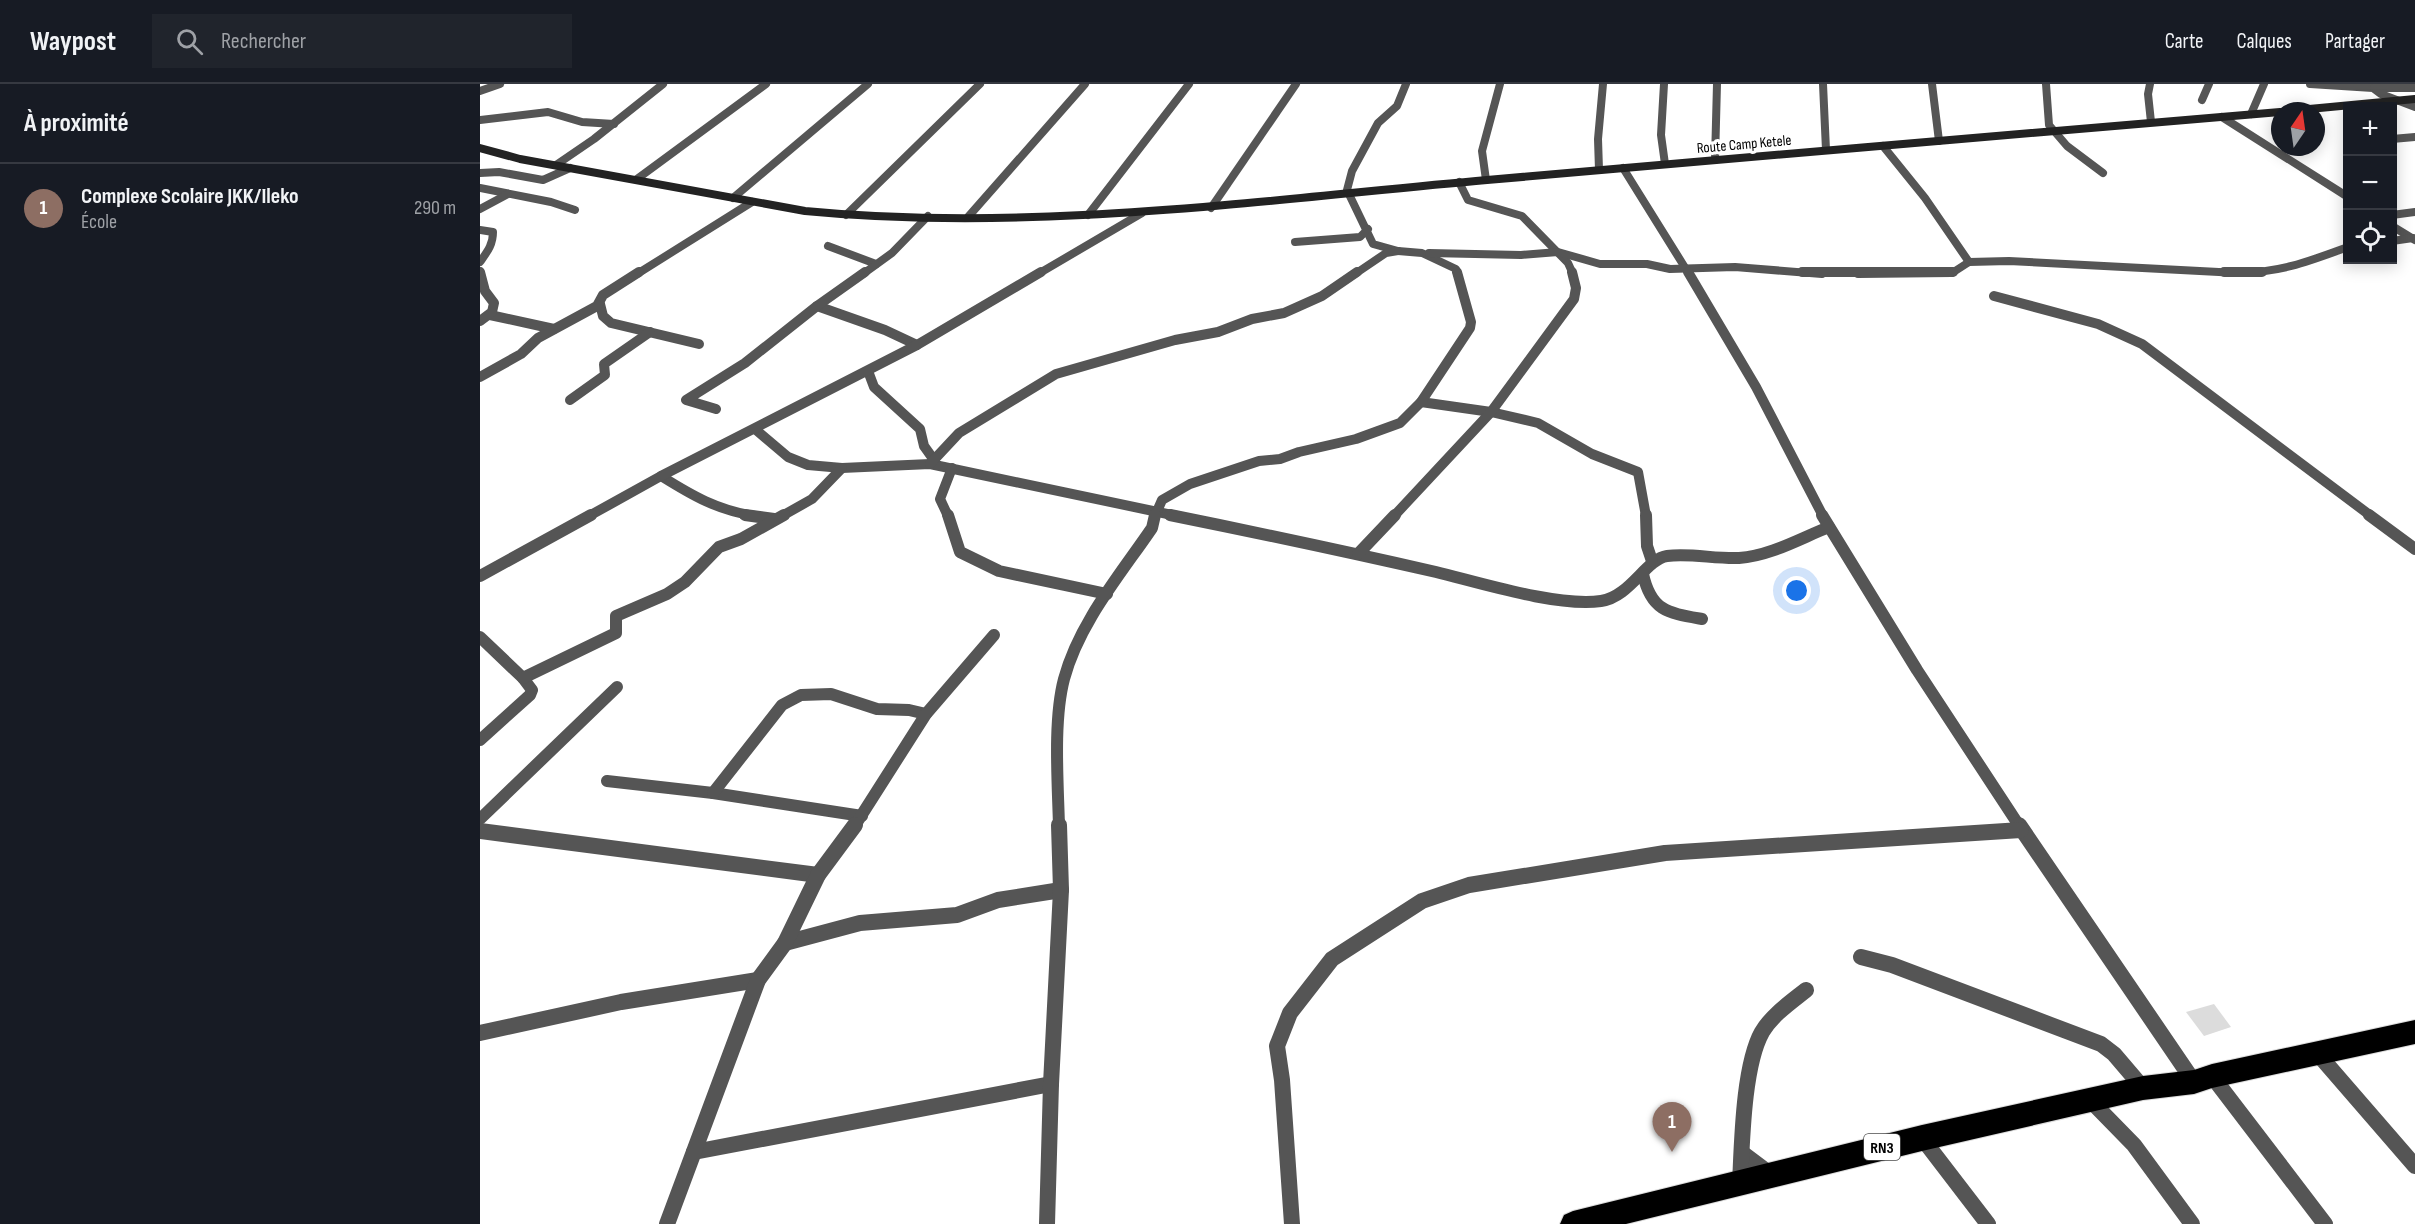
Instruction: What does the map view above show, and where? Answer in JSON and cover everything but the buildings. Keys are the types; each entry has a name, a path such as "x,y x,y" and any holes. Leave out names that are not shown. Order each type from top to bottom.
{"highway":[{"name":"RN3","path":"1573,1224 1922,1138 2143,1088 2203,1079 2415,1032"}],"street":[{"path":"480,92 500,84"},
{"path":"556,165 614,124 663,84"},
{"path":"637,179 766,84"},
{"path":"733,198 868,84"},
{"path":"846,215 980,84"},
{"path":"968,217 1085,84"},
{"path":"1088,215 1189,84"},
{"path":"1211,208 1296,84"},
{"path":"1398,251 1374,244 1347,190 1352,171 1378,123 1397,106 1406,84"},
{"path":"1486,180 1482,151 1500,84"},
{"path":"1599,170 1598,139 1603,84"},
{"path":"1664,84 1661,135 1665,164"},
{"path":"1715,160 1716,84"},
{"path":"1824,84 1826,150"},
{"path":"1932,84 1939,141"},
{"path":"2046,84 2046,121 2067,146 2103,173"},
{"path":"2150,84 2148,94 2151,122"},
{"path":"2202,100 2209,84"},
{"path":"2251,114 2264,84"},
{"path":"2310,84 2415,88"},
{"path":"2373,88 2381,94 2403,100 2415,107"},
{"path":"2325,107 2415,99"},
{"path":"480,120 548,112 582,122 614,124"},
{"name":"Route Camp Ketele","path":"480,148 570,168 752,202 846,215 968,217 1088,215 1211,208 1459,182 2271,113"},
{"path":"2222,117 2343,194"},
{"path":"2397,139 2415,137"},
{"path":"1883,146 1925,198 1969,262"},
{"path":"480,173 499,172 543,180 570,168"},
{"path":"1623,168 1687,268 1774,420 1829,528 2021,830 2203,1079 2325,1224"},
{"path":"1358,554 1491,412 1574,299 1574,276 1568,263 1558,252 1522,216 1468,200 1459,182"},
{"path":"480,189 550,202 575,210"},
{"path":"480,209 508,194"},
{"path":"699,344 610,323 603,316 600,304 603,295 752,202"},
{"path":"2397,214 2415,212"},
{"path":"480,576 661,476 917,345 1142,213"},
{"path":"716,409 686,400 745,363 817,306 876,264 906,240 928,216"},
{"path":"1295,242 1360,237 1368,229"},
{"path":"2397,229 2414,239"},
{"path":"480,230 493,232 489,252 480,262"},
{"path":"2397,241 2414,239"},
{"path":"828,246 876,264"},
{"path":"932,462 959,433 1056,374 1175,340 1218,332 1252,319 1284,313 1322,296 1386,253 1398,251 1521,255 1558,252 1603,265 1647,264 1670,269 1735,267 1825,274 1952,273 1969,262 2009,261 2238,273 2270,272 2295,266 2343,249"},
{"path":"1047,1224 1051,1084 1061,890 1058,786 1059,715 1064,679 1085,627 1152,528 1156,511 1165,496 1190,484 1259,462 1280,459 1393,427 1406,418 1421,402 1467,333 1471,322 1456,269 1422,253"},
{"path":"480,271 485,291 494,303 494,310 480,321"},
{"path":"1994,296 2098,324 2142,344 2415,549"},
{"path":"480,377 522,354 532,342 600,304"},
{"path":"817,306 885,330 917,345"},
{"path":"490,315 554,329"},
{"path":"570,400 605,375 604,364 650,332"},
{"path":"868,371 874,387 920,429 924,446 932,462"},
{"path":"1421,402 1491,412 1538,423 1592,454 1638,472 1641,475 1647,546 1652,561"},
{"path":"755,429 796,462 842,468 932,462 1358,554 1535,595 1577,601 1603,601 1619,594 1642,574 1652,561 1667,556 1738,558 1756,556 1829,528"},
{"path":"523,678 616,633 616,616 667,594 684,582 719,547 741,539 812,499 842,468"},
{"path":"952,468 940,499 946,508 960,552 999,571 1107,594"},
{"path":"661,476 704,502 735,513 774,519"},
{"path":"1642,574 1645,592 1661,609 1702,620"},
{"path":"667,1224 758,980 785,943 818,875 862,816 926,714 993,635"},
{"path":"480,637 523,678 532,690 530,695 480,740"},
{"path":"480,819 617,687"},
{"path":"713,793 782,705 803,694 818,692 878,709 914,709 926,714"},
{"path":"607,781 713,793 862,816"},
{"path":"1292,1224 1282,1080 1276,1046 1290,1013 1332,959 1422,901 1469,885 1665,853 2021,830"},
{"path":"480,831 818,875"},
{"path":"785,943 860,923 957,915 998,900 1061,890"},
{"path":"1861,957 1892,965 2101,1044 2114,1054 2143,1088"},
{"path":"480,1033 621,1002 758,980"},
{"path":"1740,1184 1755,1053 1761,1034 1772,1019 1806,990"},
{"path":"2318,1054 2415,1166"},
{"path":"694,1152 1051,1084"},
{"path":"2091,1101 2134,1145 2192,1224"},
{"path":"1922,1138 1988,1224"},
{"path":"1742,1153 1770,1174"}],"shaded area":[{"path":"2214,1004 2231,1027 2204,1036 2186,1012"}],"place":[{"name":"Complexe Scolaire JKK/Ileko","path":"1672,1152"}]}
